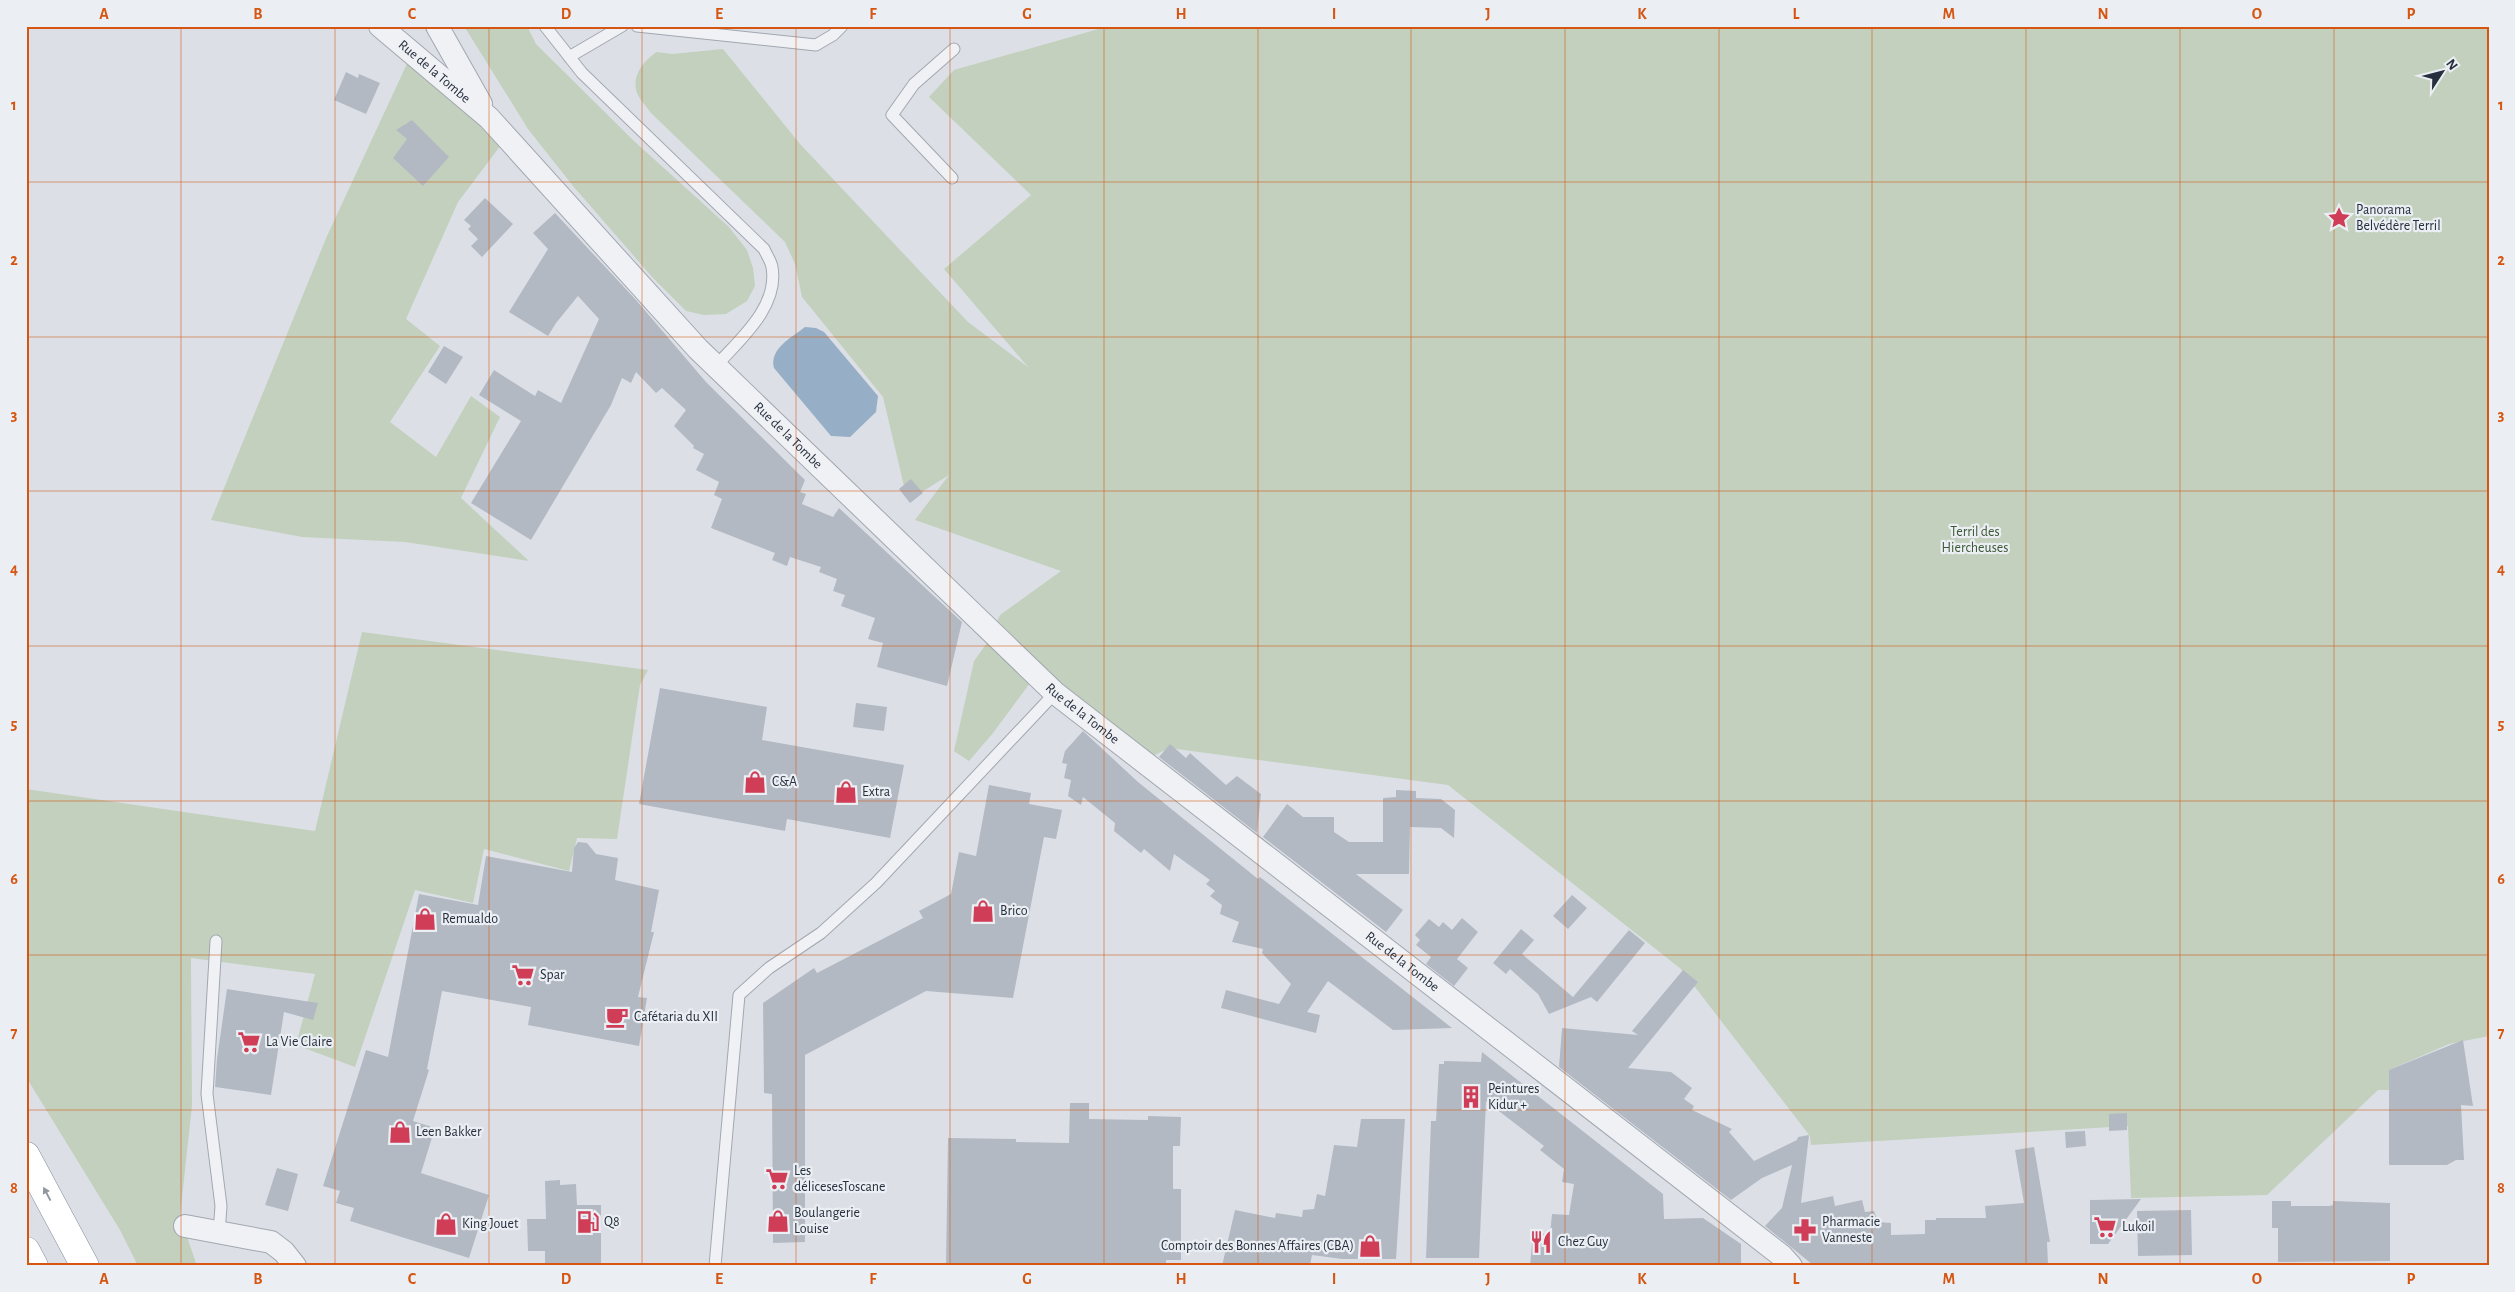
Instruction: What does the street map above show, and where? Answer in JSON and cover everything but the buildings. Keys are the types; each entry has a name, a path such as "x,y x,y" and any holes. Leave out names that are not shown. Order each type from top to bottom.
{"highway":[{"path":"26,1156 85,1266"},
{"path":"26,1250 34,1266"}],"street":[{"name":"Rue de la Tombe","path":"380,26 489,118 716,366 1055,693 1782,1256 1791,1266"},
{"name":"Rue de la Tombe","path":"437,26 489,118"},
{"path":"185,1226 271,1242 284,1252 295,1266"},
{"name":"Rue de la Tombe","path":"1746,1230 1764,1257 1765,1266"}],"lane":[{"path":"545,26 582,73 764,249 772,266 771,287 765,308 716,366"},
{"path":"569,57 622,26"},
{"path":"637,26 816,45 833,35 842,26"},
{"path":"952,178 892,114 914,84 954,49"},
{"path":"715,1266 739,995 768,968 821,933 876,884 1055,693"},
{"path":"216,941 207,1094 221,1206 219,1232"}],"green space":[{"path":"464,26 527,26 536,44 634,141 729,227 747,250 753,268 755,286 747,301 726,314 704,315 686,311 653,278 573,186 528,129"},
{"name":"Terril des Hiercheuses","path":"1109,26 2489,26 2489,1036 2449,1044 2389,1070 2389,1090 2378,1090 2267,1195 2131,1198 2128,1126 1811,1145 1810,1136 1681,969 1448,785 1169,748 1143,761 992,632 1000,615 1061,571 915,520 949,475 917,495 904,486 883,397 802,297 795,264 785,242 651,113 638,95 636,87 637,75 643,64 657,52 672,54 723,49 800,144 968,322 1028,367 944,269 1031,195 929,97 954,70"},
{"path":"412,53 507,137 458,202 406,319 440,346 390,422 436,457 471,396 500,417 461,498 529,561 405,542 302,537 211,520 327,236"},
{"path":"362,632 648,670 640,685 617,839 577,838 569,871 484,849 473,903 415,890 355,1067 296,1045 315,974 191,958 192,1106 180,1216 197,1266 138,1266 120,1230 26,1077 26,789 315,831"},
{"path":"987,643 1030,683 993,733 969,761 954,751 974,661"}],"water":[{"path":"805,327 816,328 824,332 878,396 876,412 850,437 831,436 774,368 773,361 775,355 782,344"}],"place":[{"name":"Panorama Belvédère Terril","path":"2339,218"},
{"name":"C&A","path":"755,782"},
{"name":"Extra","path":"846,792"},
{"name":"Brico","path":"983,911"},
{"name":"Remualdo","path":"425,919"},
{"name":"Spar","path":"523,975"},
{"name":"Cafétaria du XII","path":"617,1017"},
{"name":"La Vie Claire","path":"249,1042"},
{"name":"Peintures Kidur +","path":"1471,1097"},
{"name":"Leen Bakker","path":"400,1132"},
{"name":"Les délicesesToscane","path":"777,1179"},
{"name":"Boulangerie Louise","path":"778,1221"},
{"name":"Q8","path":"588,1222"},
{"name":"King Jouet","path":"446,1224"},
{"name":"Lukoil","path":"2105,1227"},
{"name":"Pharmacie Vanneste","path":"1805,1230"},
{"name":"Chez Guy","path":"1541,1242"},
{"name":"Comptoir des Bonnes Affaires (CBA)","path":"1370,1246"}]}
